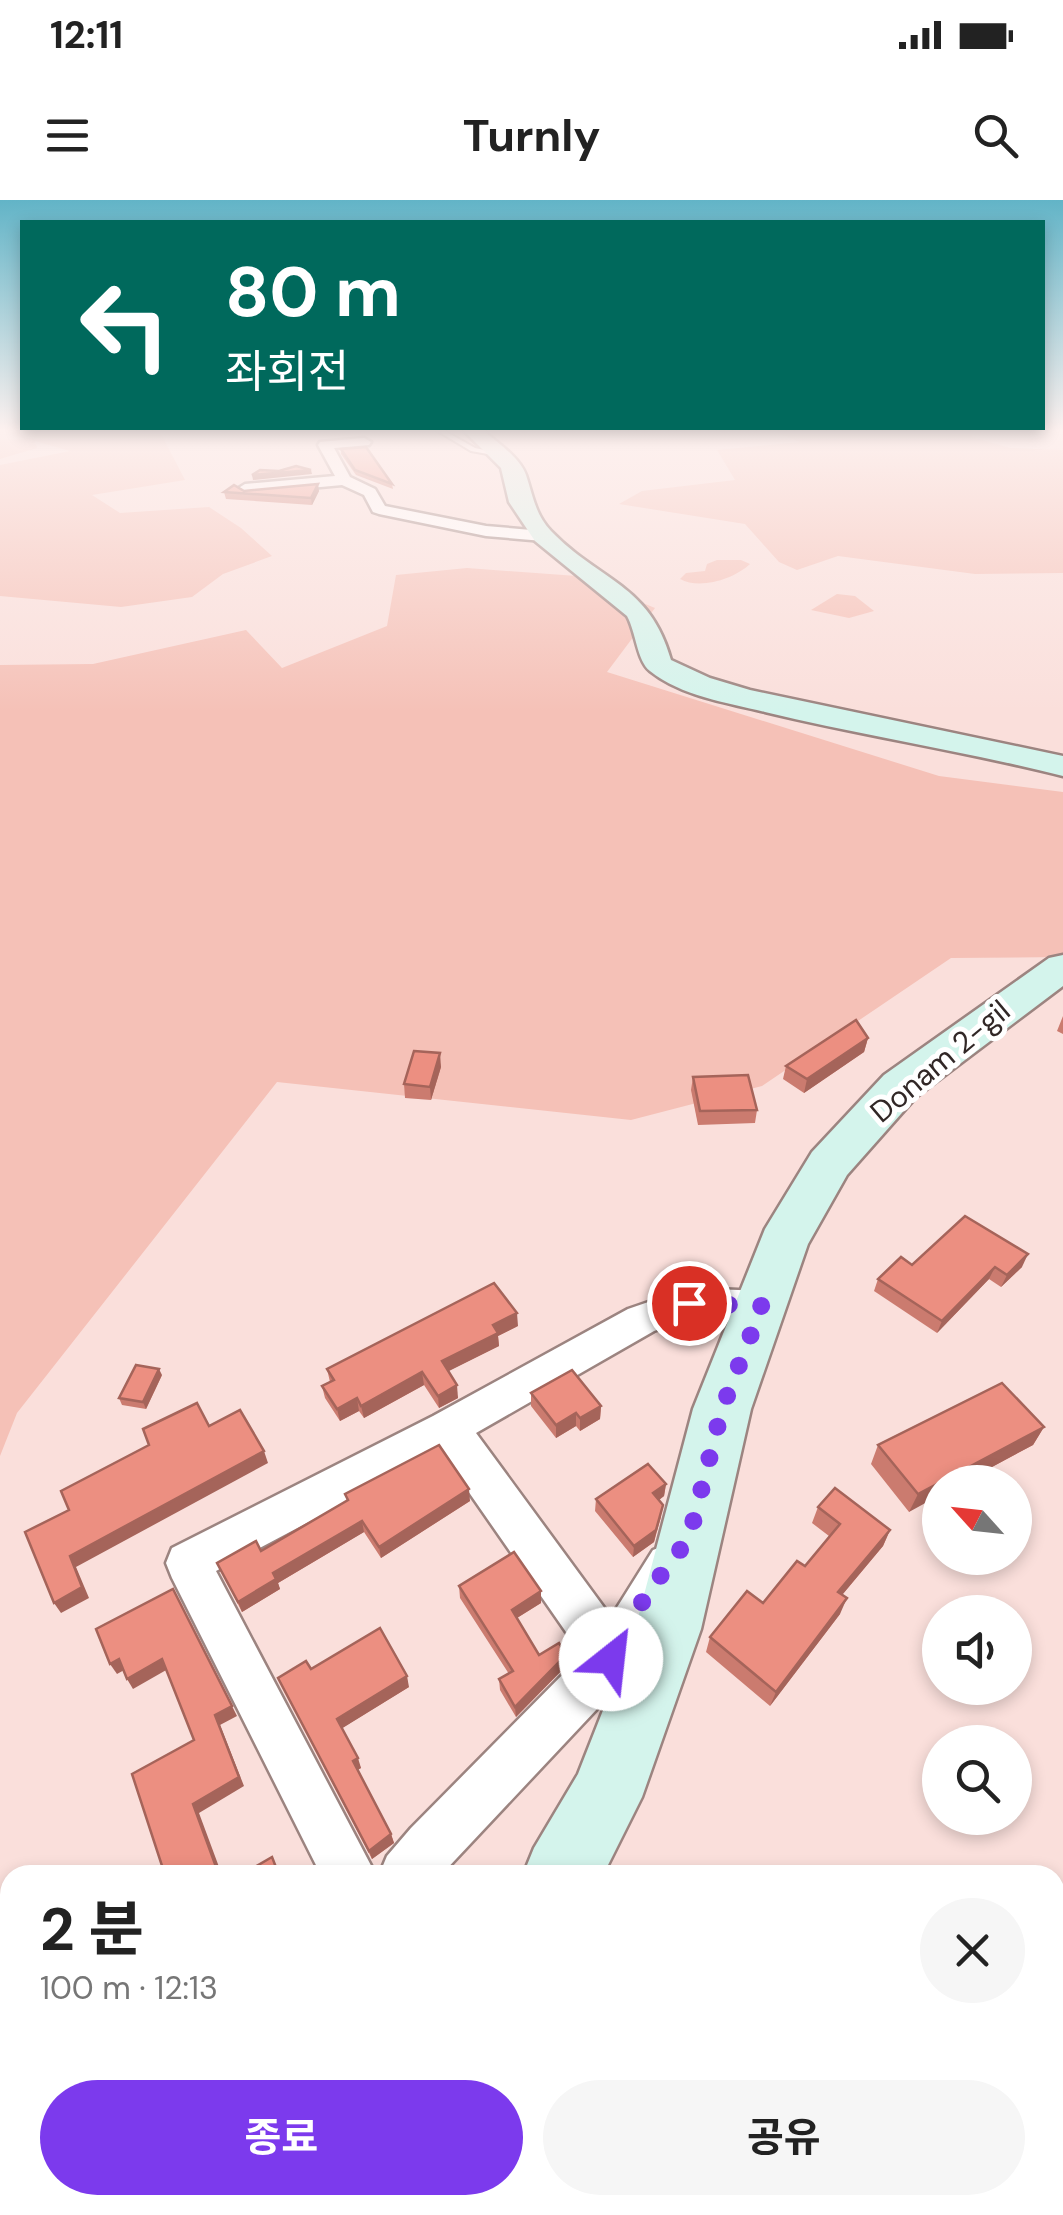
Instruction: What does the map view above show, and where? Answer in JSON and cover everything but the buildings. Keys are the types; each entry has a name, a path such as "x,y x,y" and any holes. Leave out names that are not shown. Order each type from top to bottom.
{"main road":[{"path":"536,524 544,536 638,612 650,634 658,664 692,684 820,716 1063,766"},
{"name":"Donam 2-gil","path":"689,1538 722,1409 783,1243 828,1164 900,1086 988,1018 1063,968"},
{"path":"566,1865 612,1778 668,1629 689,1538"}],"street":[{"path":"447,524 486,532 544,536"},
{"path":"344,1865 188,1563 448,1428 641,1320 689,1303 762,1306"},
{"path":"448,1428 576,1604 611,1659"},
{"name":"Donam 2-gil","path":"414,1865 452,1818 611,1659 646,1595 689,1538"}],"shaded area":[{"path":"0,524 235,524 272,556 223,574 192,597 121,607 0,596"},
{"path":"745,524 1063,524 1063,573 975,574 838,556 797,570 779,562"},
{"path":"717,560 750,564 716,581 697,583 680,579 686,573 705,571 707,564"},
{"path":"467,568 577,576 655,608 607,672 939,776 1063,792 1063,957 951,958 762,1086 631,1120 277,1082 17,1413 0,1456 0,665 93,664 246,630 282,668 387,626 396,575"},
{"path":"837,594 855,596 874,611 849,618 811,610"}],"route":[{"path":"611,1659 646,1595 689,1538 722,1409 762,1306 689,1303"}]}
